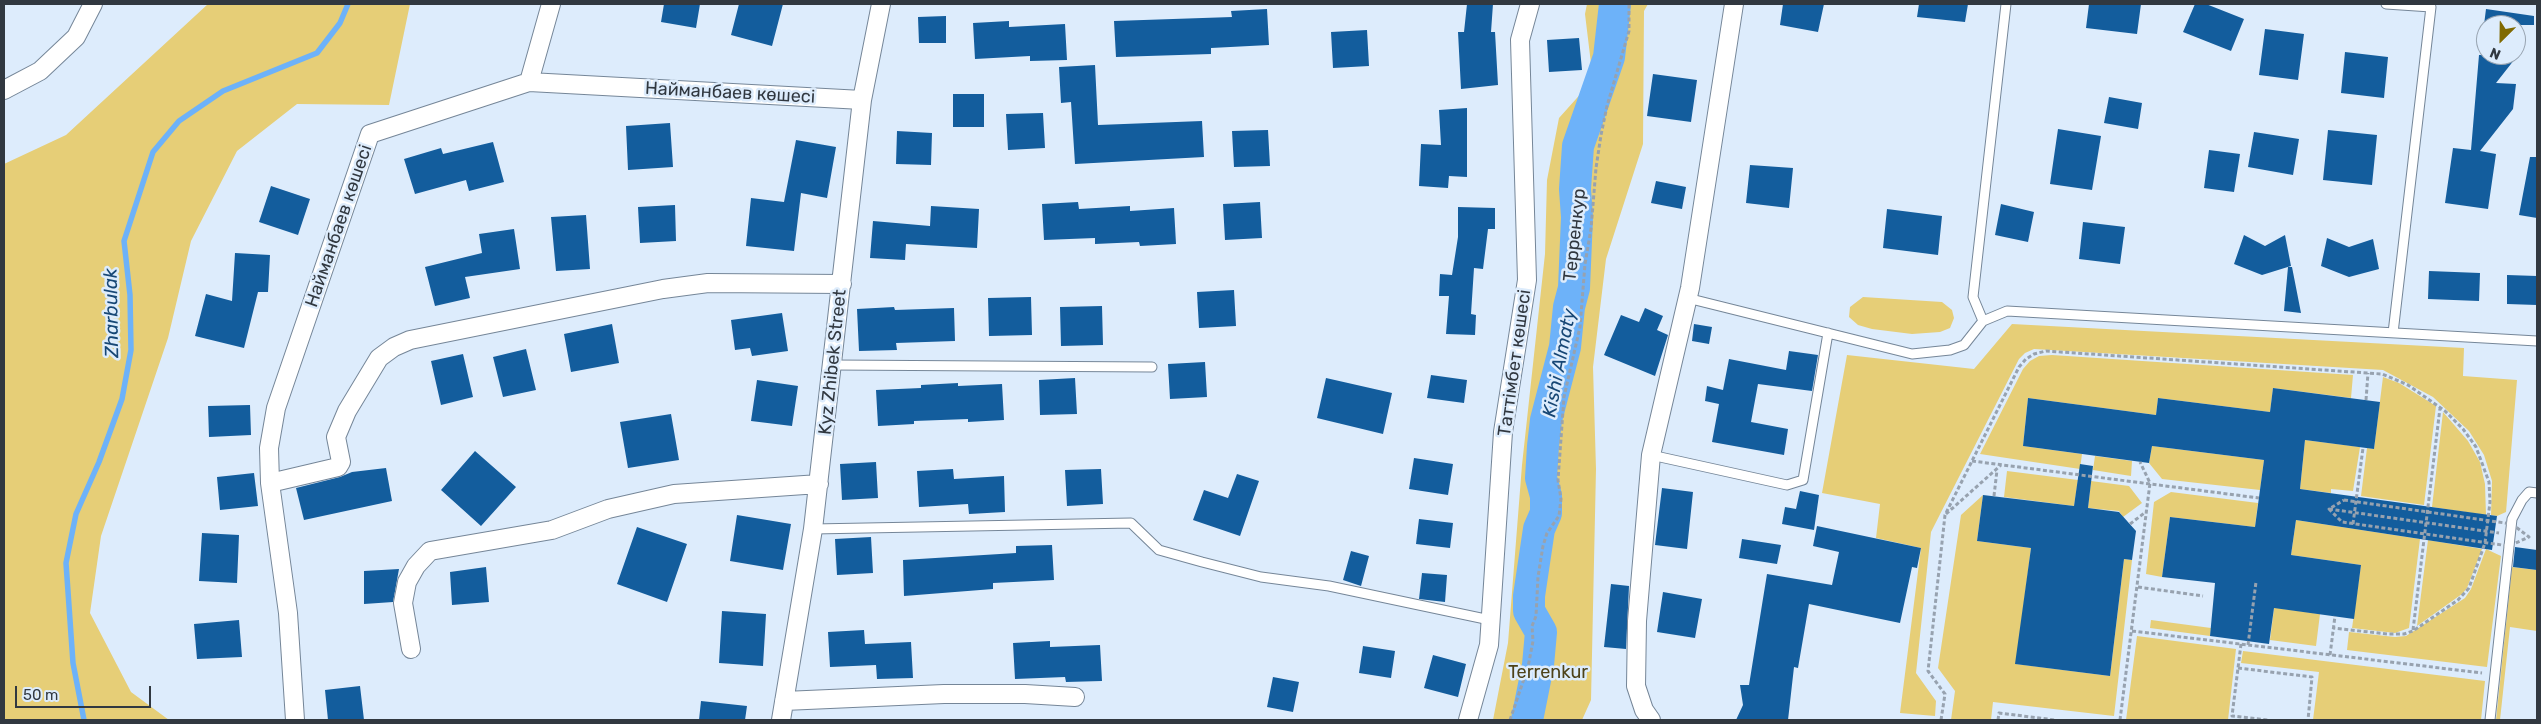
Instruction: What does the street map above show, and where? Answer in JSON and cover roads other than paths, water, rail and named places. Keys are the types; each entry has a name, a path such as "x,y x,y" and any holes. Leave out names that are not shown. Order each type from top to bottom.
{"street":[{"path":"4,90 40,71 76,37 93,4"},
{"path":"529,82 551,4"},
{"name":"Kyz Zhibek Street","path":"781,720 819,484 862,100 881,4"},
{"name":"Таттімбет көшесі","path":"1468,720 1489,645 1503,432 1527,280 1520,40 1530,4"},
{"path":"1651,720 1644,710 1636,686 1637,621 1651,455 1687,298 1734,4"},
{"name":"Найманбаев көшесі","path":"296,720 288,613 270,483 269,448 276,408 370,134 529,82 862,100"},
{"path":"270,483 338,467 341,462 336,437 347,411 379,358 394,347 410,340 663,289 708,283 842,284"},
{"path":"411,648 403,603 407,582 416,566 430,551 552,530 608,509 674,494 819,484"},
{"path":"784,701 953,694 1025,694 1075,697"}],"lane":[{"path":"1983,321 1973,297 2006,4"},
{"path":"2386,4 2431,7 2393,333"},
{"path":"1687,298 1912,354 1950,350 1964,345 1983,321 2007,311 2537,341"},
{"path":"1651,455 1787,485 1802,480 1828,333"},
{"path":"833,365 1152,367"},
{"path":"2490,720 2512,524 2522,500 2529,492 2537,493"},
{"path":"813,529 1131,524 1160,550 1261,578 1329,586 1490,620"}],"waterway":[{"name":"Zharbulak","path":"84,720 73,663 66,563 76,514 99,462 122,399 131,350 130,295 124,241 153,152 179,121 223,91 317,53 340,23 348,4"},
{"name":"Kіshі Almaty","path":"1527,720 1538,665 1541,632 1529,611 1529,596 1539,529 1546,513 1546,496 1541,478 1546,420 1565,347 1569,307 1574,288 1577,217 1575,189 1578,146 1609,57 1615,4"}],"park label":[{"name":"Terrenkur","path":"1548,673"}]}
